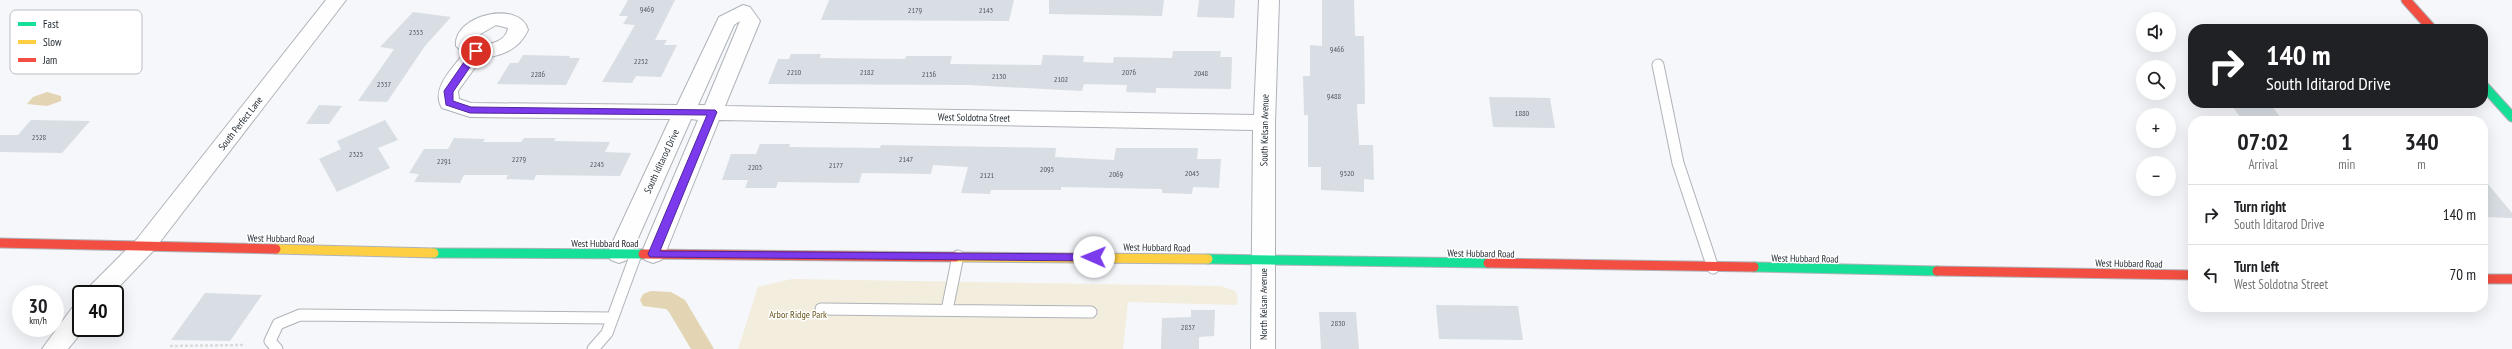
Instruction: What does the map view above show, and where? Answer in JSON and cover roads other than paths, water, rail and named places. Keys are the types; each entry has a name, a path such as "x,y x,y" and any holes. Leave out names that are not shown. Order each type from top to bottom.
{"street":[{"name":"South Perfect Lane","path":"106,285 145,245 336,0"},
{"name":"South Kelsan Avenue","path":"1264,259 1264,123 1269,0"},
{"path":"2406,0 2428,24"},
{"name":"South Iditarod Drive","path":"747,6 750,21 712,112 636,254 684,112 726,21 747,6"},
{"name":"West Soldotna Street","path":"476,51 448,91 449,103 470,110 712,112 1264,123"},
{"path":"2488,91 2512,117"},
{"name":"West Hubbard Road","path":"0,243 145,245 452,253 1264,259 1713,268 2188,274"},
{"name":"North Kelsan Avenue","path":"1263,349 1264,259"},
{"path":"2488,278 2512,279"},
{"path":"54,349 72,326"}],"lane":[{"path":"1658,65 1678,163 1713,268"},
{"path":"593,349 607,333 636,254"},
{"path":"947,310 958,256"},
{"path":"821,309 1091,312"},
{"path":"277,349 270,341 278,324 300,315 612,318"}],"waterway":[{"path":"651,300 671,301 677,306 703,349"}],"park label":[{"name":"Arbor Ridge Park","path":"798,314"}]}
